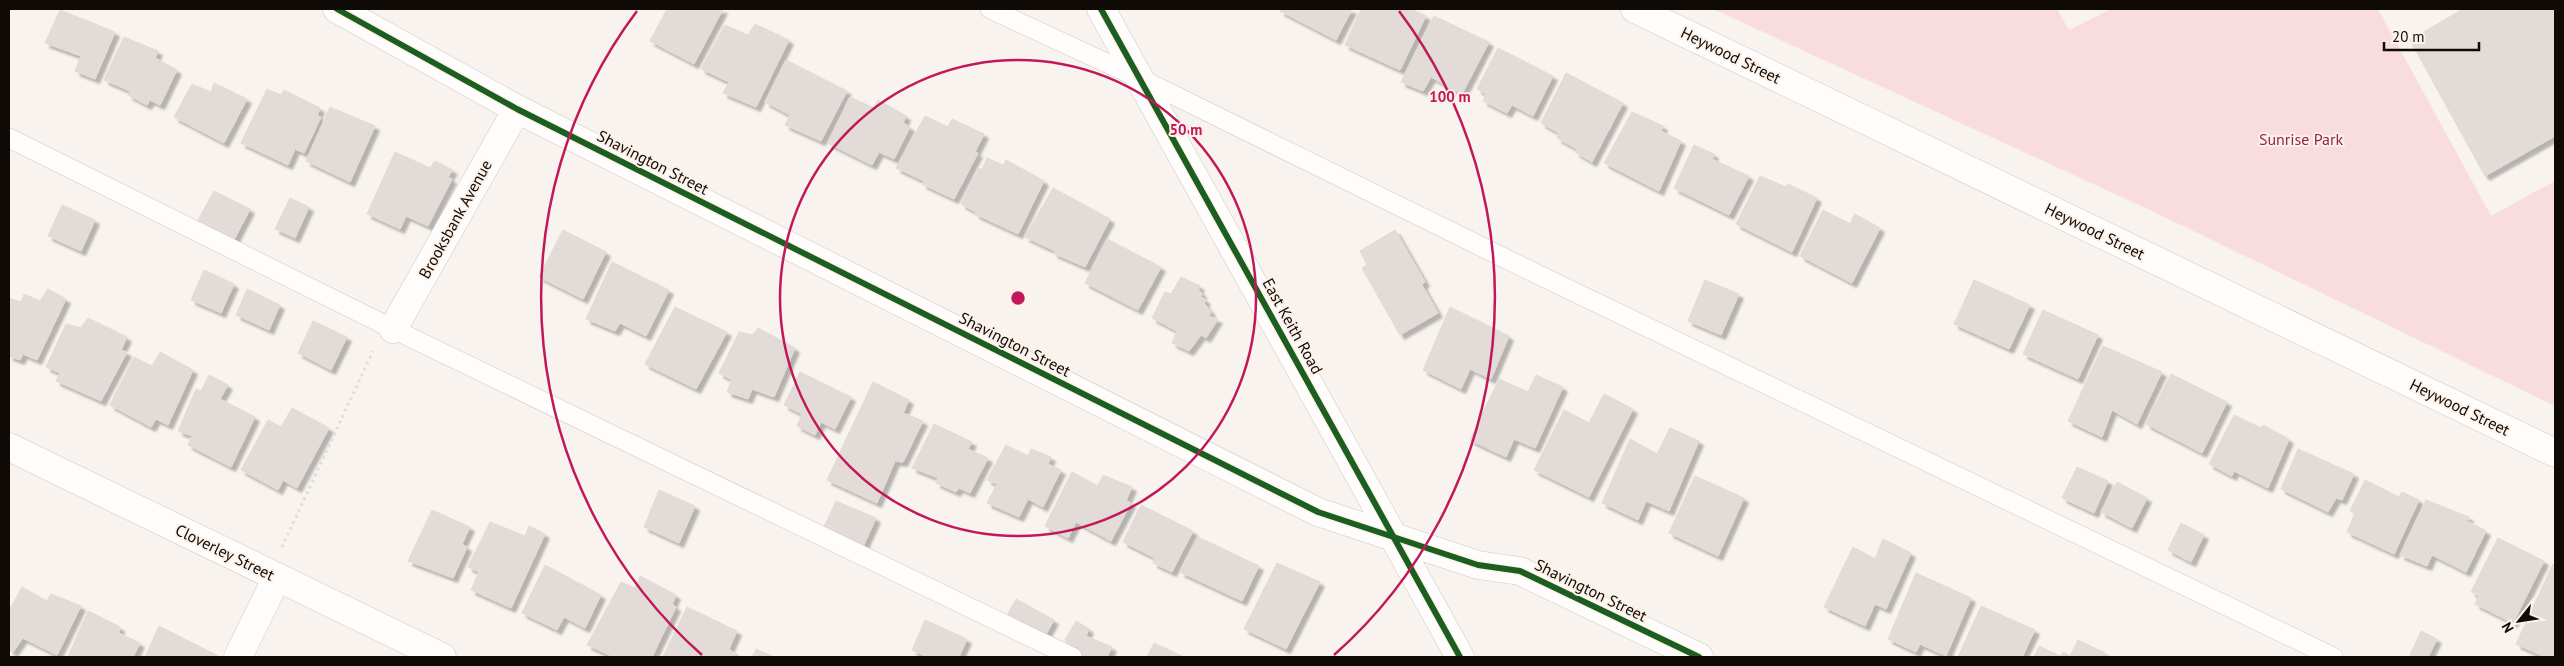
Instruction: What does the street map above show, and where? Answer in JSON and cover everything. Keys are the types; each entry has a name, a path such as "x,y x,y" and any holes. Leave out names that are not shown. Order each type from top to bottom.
{"street":[{"name":"Shavington Street","path":"337,9 517,109 1318,512 1478,565 1520,571 1699,657"},
{"name":"East Keith Road","path":"1101,9 1396,538 1460,657"},
{"name":"Heywood Street","path":"1635,9 2555,454"},
{"name":"Brooksbank Avenue","path":"389,327 517,109"},
{"name":"Cloverley Street","path":"9,447 442,657"},
{"path":"238,657 277,577"}],"lane":[{"path":"990,9 1139,78 1541,276 2333,657"},
{"path":"9,138 389,327 1072,657"}],"path":[{"path":"294,520 389,327"}],"green space":[{"name":"Sunrise Park","path":"1713,9 2057,9 2069,30 2111,9 2378,9 2491,216 2555,181 2555,406 2154,212"}],"building":[{"path":"667,9 723,9 694,64 650,41"},
{"path":"1281,9 1352,9 1336,40 1280,11"},
{"path":"1361,9 1411,9 1426,16 1400,70 1345,45"},
{"path":"2463,9 2555,9 2555,136 2485,176 2410,40"},
{"path":"60,10 115,32 95,79 75,71 81,56 45,43"},
{"path":"1434,16 1489,42 1462,94 1431,77 1423,91 1401,82"},
{"path":"755,24 789,40 756,107 723,93 729,82 701,69 725,25 748,35"},
{"path":"124,37 158,51 155,58 177,70 160,105 150,100 147,105 128,95 130,91 104,80"},
{"path":"1498,48 1553,76 1533,116 1512,105 1507,113 1483,101 1486,94 1477,89"},
{"path":"786,60 847,91 821,141 785,125 790,115 765,102"},
{"path":"1566,73 1623,103 1592,162 1575,152 1577,149 1557,138 1559,133 1541,123"},
{"path":"214,83 247,99 224,143 174,117 192,84 211,92"},
{"path":"267,89 281,95 284,90 320,108 317,116 321,117 304,153 295,149 288,165 241,143"},
{"path":"850,97 874,108 878,100 906,116 903,123 910,127 894,159 879,152 872,165 828,143"},
{"path":"330,107 375,126 350,182 306,161"},
{"path":"1632,112 1663,126 1661,131 1681,141 1659,191 1604,163"},
{"path":"925,116 948,127 952,119 984,134 975,152 978,153 954,199 922,184 924,181 896,168"},
{"path":"1694,145 1714,154 1712,159 1749,176 1729,215 1674,188"},
{"path":"395,152 430,168 435,161 453,170 448,177 452,179 428,226 406,216 400,229 367,214"},
{"path":"987,158 1003,165 1006,160 1044,181 1018,234 975,214 976,212 961,204 979,168 982,169"},
{"path":"1760,176 1786,187 1788,184 1817,198 1792,252 1736,224"},
{"path":"1053,188 1110,219 1085,267 1053,253 1055,251 1025,237"},
{"path":"214,191 250,209 233,242 196,224"},
{"path":"290,198 309,207 295,238 275,229"},
{"path":"62,205 95,220 81,251 48,236"},
{"path":"1823,210 1850,224 1855,214 1880,228 1852,283 1800,256"},
{"path":"563,230 606,252 583,299 539,277"},
{"path":"1395,230 1425,282 1422,285 1438,313 1400,335 1362,268 1367,265 1360,251"},
{"path":"1107,239 1161,267 1138,310 1085,283"},
{"path":"612,262 669,290 646,336 620,323 615,331 586,319"},
{"path":"204,270 234,284 221,313 191,300"},
{"path":"1181,277 1200,286 1198,290 1202,293 1201,297 1206,300 1204,303 1211,312 1209,316 1218,319 1206,338 1201,335 1189,351 1172,343 1177,331 1152,318 1165,292 1171,294"},
{"path":"1705,280 1739,294 1721,335 1688,321"},
{"path":"1974,280 2030,305 2009,349 1954,324"},
{"path":"48,289 66,299 37,360 23,354 20,360 9,356 9,298 21,302 24,294 40,301"},
{"path":"247,289 280,305 269,330 236,315"},
{"path":"675,307 727,332 696,389 645,364"},
{"path":"1450,307 1509,336 1491,379 1470,369 1461,389 1423,370"},
{"path":"2043,310 2098,335 2078,379 2023,354"},
{"path":"88,318 127,337 121,350 127,352 101,401 56,381 60,373 46,367 66,324 81,328"},
{"path":"313,321 347,337 331,370 298,353"},
{"path":"758,328 795,348 774,397 752,389 748,399 727,392 732,380 719,373 739,332 753,335"},
{"path":"2103,346 2162,372 2137,424 2112,410 2102,437 2068,421"},
{"path":"160,352 193,370 168,425 156,419 151,427 110,405 134,357 152,366"},
{"path":"800,372 851,397 835,429 821,422 815,435 797,426 802,414 784,405"},
{"path":"2171,374 2227,402 2202,453 2146,424"},
{"path":"209,375 228,385 220,399 255,417 231,467 188,445 192,436 178,431 196,389 201,391"},
{"path":"1536,375 1563,387 1535,448 1514,439 1506,457 1470,440 1499,379 1528,392"},
{"path":"873,382 909,400 903,413 923,421 903,462 895,461 877,503 827,480"},
{"path":"1604,394 1633,409 1589,497 1534,470 1564,410 1589,423"},
{"path":"292,408 329,428 297,488 283,480 278,490 241,470 268,420 281,427"},
{"path":"2234,415 2261,428 2263,425 2289,439 2268,488 2234,471 2232,476 2209,464"},
{"path":"934,424 972,442 968,449 988,458 970,493 959,488 956,492 936,483 938,478 912,468"},
{"path":"1670,428 1699,441 1669,511 1646,501 1638,520 1602,503 1630,439 1657,454"},
{"path":"1006,445 1028,456 1031,449 1051,457 1048,464 1061,470 1043,507 1028,499 1019,517 987,503 997,484 987,480"},
{"path":"2298,449 2354,474 2342,500 2336,498 2328,512 2281,489"},
{"path":"2077,467 2108,481 2094,513 2062,498"},
{"path":"1072,472 1098,486 1103,475 1132,487 1126,501 1131,503 1111,541 1076,522 1068,538 1045,526"},
{"path":"1695,476 1744,498 1718,556 1669,533"},
{"path":"2365,480 2399,497 2402,492 2419,500 2394,554 2347,532 2355,513 2350,511"},
{"path":"2117,482 2147,498 2132,528 2101,512"},
{"path":"659,490 695,506 679,543 644,527"},
{"path":"2426,500 2469,517 2467,521 2486,531 2466,572 2432,555 2427,566 2400,555"},
{"path":"836,501 876,518 863,547 823,529"},
{"path":"1141,505 1193,531 1172,572 1153,563 1155,558 1123,542"},
{"path":"432,510 470,527 462,544 467,547 453,578 408,561"},
{"path":"490,522 525,536 529,526 545,534 511,608 471,590 479,572 468,567"},
{"path":"2181,523 2204,535 2191,562 2168,550"},
{"path":"1198,537 1259,566 1242,601 1180,572"},
{"path":"2498,538 2544,561 2513,623 2475,604 2479,596 2471,592"},
{"path":"1883,539 1911,553 1886,609 1875,604 1865,626 1824,607 1853,547 1875,559"},
{"path":"1277,563 1320,582 1286,649 1244,629"},
{"path":"2553,564 2555,565 2555,656 2545,657 2516,644"},
{"path":"545,565 601,595 585,628 564,617 557,630 522,613"},
{"path":"1916,573 1971,598 1946,656 1920,644 1916,652 1888,639"},
{"path":"640,576 676,595 672,604 676,607 652,657 614,657 587,645 621,582 635,588"},
{"path":"22,587 47,601 51,594 81,606 57,655 23,638 13,652 9,650 9,611"},
{"path":"1016,599 1054,620 1044,638 1006,617"},
{"path":"1981,606 2035,630 2022,657 1958,657"},
{"path":"687,607 737,631 729,649 736,654 734,657 663,657"},
{"path":"88,611 120,627 119,633 140,643 133,657 68,657"},
{"path":"925,620 967,639 959,657 927,657 912,650"},
{"path":"1076,621 1089,629 1086,636 1112,647 1107,657 1080,657 1073,654 1065,640"},
{"path":"159,626 220,657 145,657"},
{"path":"2421,631 2437,639 2428,657 2409,657"},
{"path":"2078,640 2105,653 2103,657 2034,657 2039,646 2060,656 2063,652 2070,656"},
{"path":"1154,643 1184,657 1147,657"},
{"path":"756,649 774,657 752,657"}],"cycle path":[{"path":"337,9 517,109 1318,512 1478,565 1520,571 1699,657"},
{"path":"1101,9 1460,657"}]}
